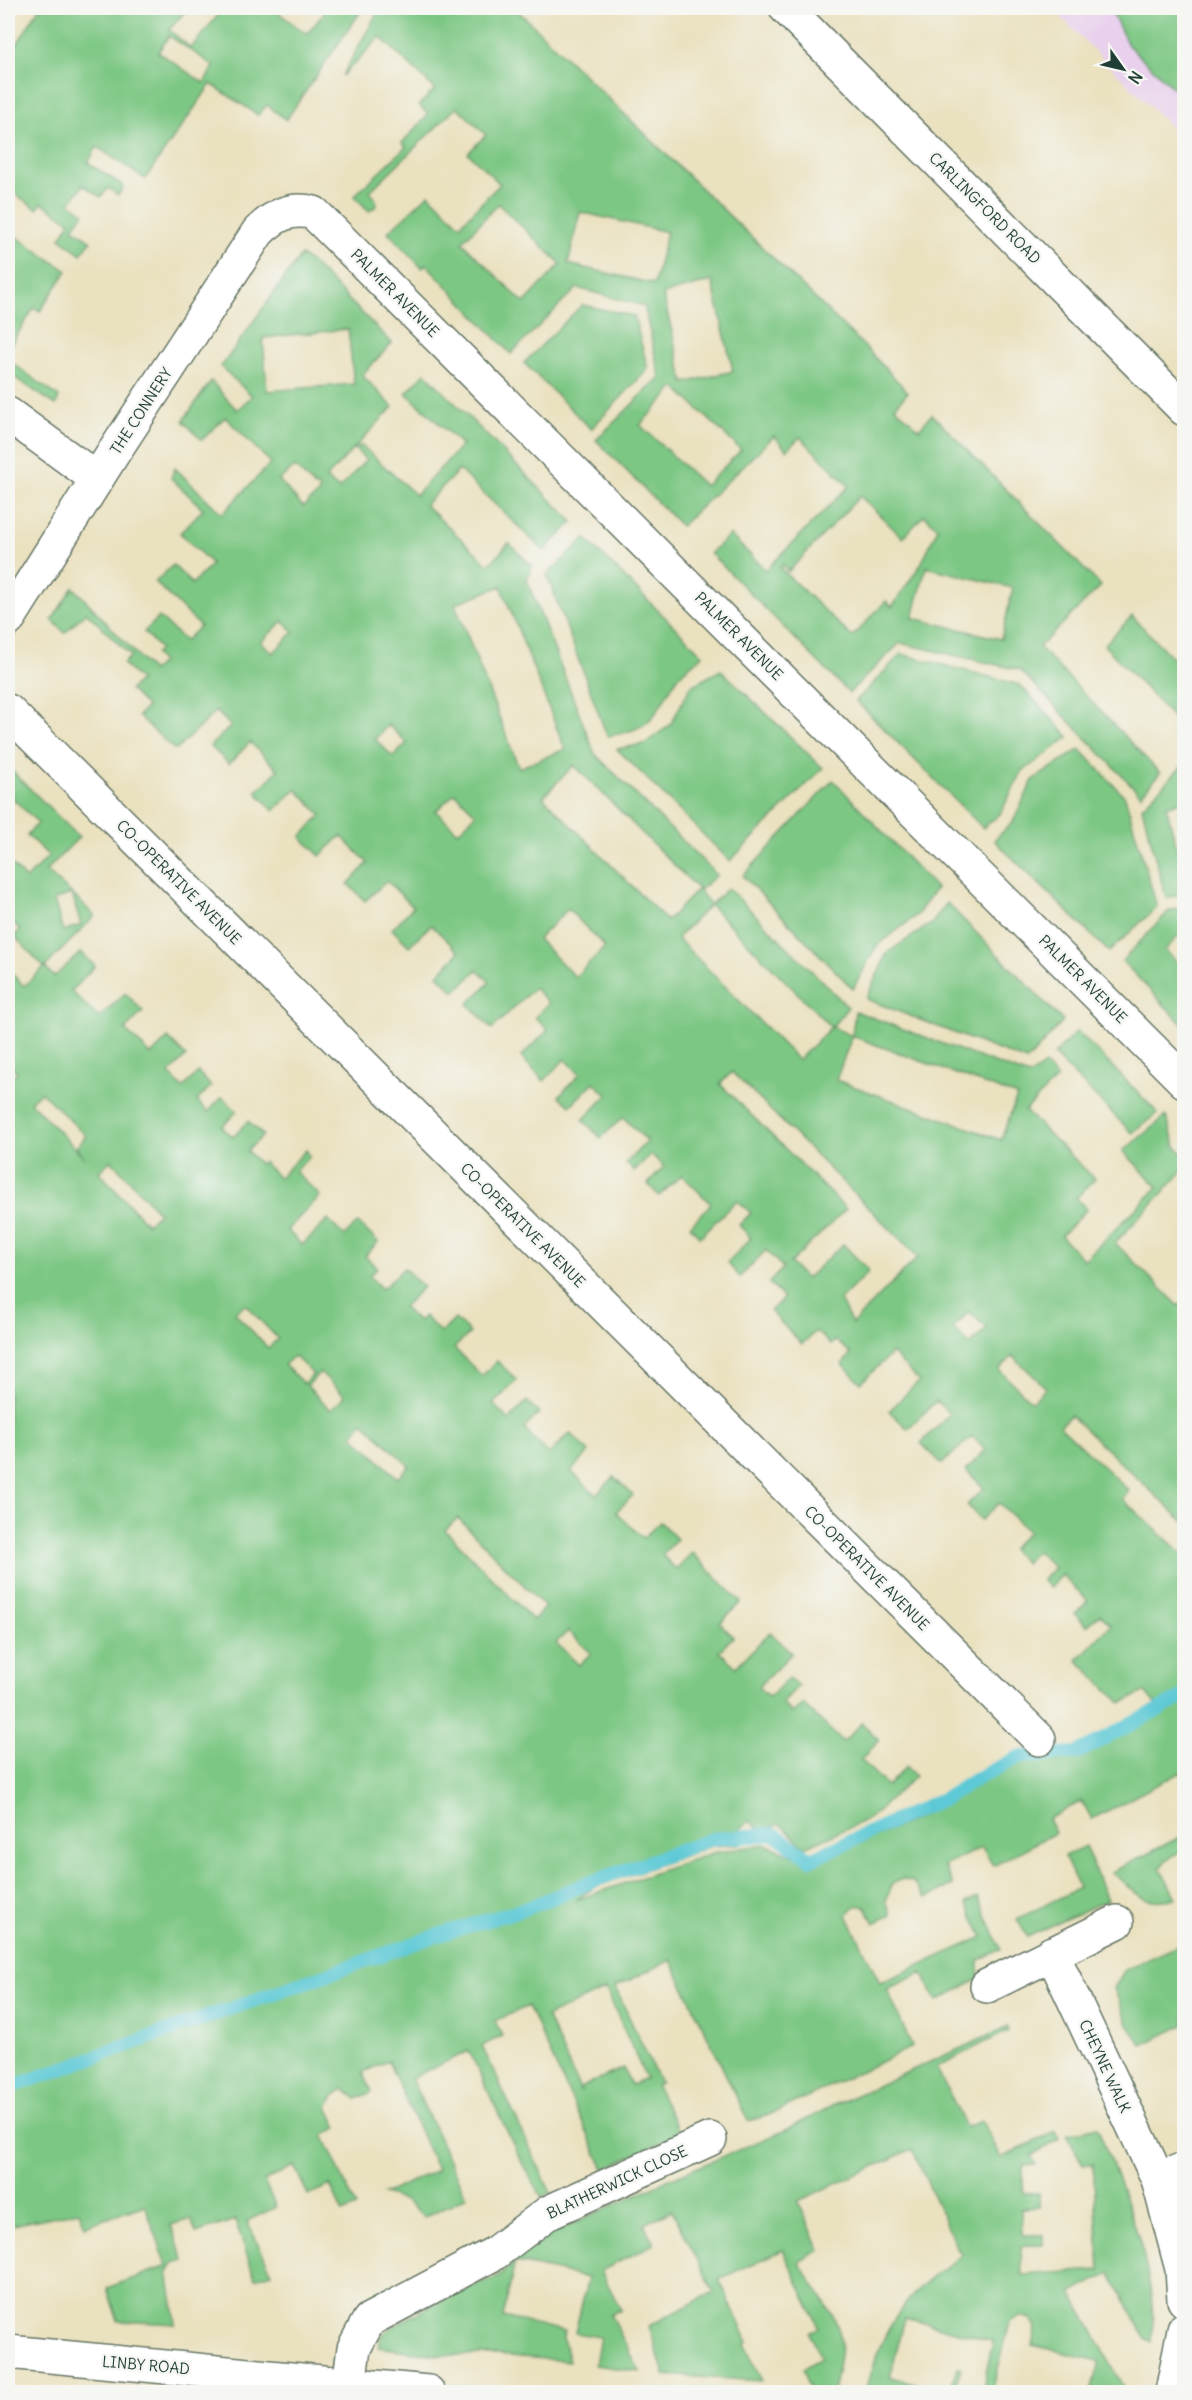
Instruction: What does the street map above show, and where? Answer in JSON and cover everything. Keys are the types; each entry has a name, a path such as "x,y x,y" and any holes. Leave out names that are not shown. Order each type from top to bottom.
{"street":[{"name":"CARLINGFORD ROAD","path":"786,8 1185,408"},
{"name":"PALMER AVENUE","path":"285,213 300,209 314,213 322,220 1185,1081"},
{"name":"THE CONNERY","path":"8,620 258,232 271,220 285,213"},
{"path":"8,414 97,479"},
{"name":"CO-OPERATIVE AVENUE","path":"8,711 1039,1739"},
{"path":"987,1986 1117,1922"},
{"name":"CHEYNE WALK","path":"1052,1953 1171,2174 1185,2300"},
{"name":"BLATHERWICK CLOSE","path":"349,2385 354,2348 369,2320 495,2253 549,2212 710,2139"},
{"path":"1173,2392 1185,2329"},
{"name":"LINBY ROAD","path":"8,2352 428,2392"}],"shaded area":[{"path":"1052,8 1184,8 1184,140"}],"green space":[{"path":"39,8 188,8 169,30 191,48 224,8 272,8 307,34 328,8 363,8 286,120 267,105 258,115 211,84 145,179 97,147 88,163 121,184 123,188 118,195 108,188 101,197 83,185 70,203 84,213 73,228 91,241 81,254 60,238 70,222 42,203 37,209 8,189 8,59","holes":["169,36 214,66 204,83 158,52"]},
{"path":"380,8 515,8 864,346 908,392 895,407 919,429 932,414 1101,586 1039,647 1160,773 1141,795 1020,670 900,643 849,693 710,553 730,535 766,570 849,486 800,437 787,450 774,436 681,526 596,440 660,377 644,306 577,288 511,354 426,264 422,268 388,232 429,194 460,225 500,184 468,153 486,135 457,107 370,191 376,200 376,206 369,211 354,196 406,147 402,143 428,115 419,105 435,89 380,37 342,76","holes":["498,204 561,264 524,303 462,242","580,212 667,232 654,284 568,264","712,281 733,371 684,383 663,294","675,387 741,450 705,486 640,425","860,496 903,538 924,515 938,528 921,564 892,607 886,601 852,637 780,568 783,565 788,572","926,567 1013,588 1001,639 913,618"]},
{"path":"1110,8 1184,8 1184,98 1128,45"},
{"path":"8,231 67,271 40,311 34,308 8,349"},
{"path":"301,255 313,264 392,343 362,375 393,407 354,448 362,446 416,495 462,445 406,393 425,373 573,522 544,551 459,470 425,505 489,565 509,543 532,566 527,580 595,754 717,875 699,890 710,905 728,888 848,1007 832,1027 852,1036 855,1011 1029,1076 1045,1065 1057,1078 1025,1111 1095,1179 1076,1198 1087,1209 1061,1236 1084,1260 1158,1187 1123,1151 1166,1116 1175,1145 1184,1155 1184,1170 1115,1243 1179,1306 1184,1301 1184,1522 1070,1415 1060,1426 1129,1491 1122,1499 1184,1555 1184,1777 1181,1772 1092,1819 1082,1801 1048,1819 1055,1833 993,1866 982,1847 944,1866 953,1885 926,1898 913,1882 902,1879 892,1884 886,1901 891,1915 874,1923 866,1907 855,1906 847,1915 880,1983 983,1937 966,1903 978,1897 1001,1949 979,1960 979,1979 937,2001 922,1973 887,1989 912,2047 771,2114 748,2121 671,1960 615,1987 660,2083 656,2084 680,2134 604,2169 528,2006 495,2021 502,2036 482,2046 551,2193 542,2198 523,2165 469,2051 411,2078 466,2197 424,2217 405,2201 384,2194 437,2170 388,2061 363,2072 372,2092 357,2099 344,2089 334,2096 328,2107 338,2128 323,2135 356,2207 343,2213 330,2185 308,2195 294,2166 264,2181 276,2207 247,2221 272,2273 255,2278 235,2220 196,2233 191,2219 171,2225 184,2261 173,2264 168,2271 176,2324 118,2321 107,2288 167,2266 145,2205 85,2226 79,2211 8,2226 8,1080 17,1072 8,1062 8,970 24,986 44,967 14,936 20,930 8,917 11,907 8,904 8,861 26,879 49,856 27,835 38,823 8,794 8,767 79,837 46,871 72,894 95,916 45,967 54,977 81,952 95,966 71,991 99,1018 125,993 143,1011 125,1030 151,1055 168,1038 186,1056 169,1074 183,1088 198,1072 211,1086 197,1101 208,1112 222,1097 237,1111 222,1127 233,1137 248,1121 263,1135 247,1151 260,1164 263,1162 279,1178 306,1150 310,1156 295,1171 320,1196 287,1230 302,1245 328,1220 344,1236 358,1223 378,1242 365,1256 377,1268 369,1276 382,1289 404,1268 423,1287 403,1307 418,1322 424,1316 441,1333 455,1319 470,1333 454,1348 482,1376 497,1361 517,1380 493,1404 509,1420 527,1401 539,1413 524,1429 549,1454 570,1433 589,1452 571,1471 596,1495 614,1477 633,1495 616,1512 643,1538 660,1522 677,1539 662,1555 676,1569 692,1553 741,1602 720,1623 733,1637 719,1651 736,1667 770,1632 792,1653 758,1687 769,1697 789,1678 798,1686 782,1703 792,1713 803,1704 843,1742 862,1723 879,1740 861,1760 887,1786 906,1767 915,1776 870,1818 805,1847 780,1824 761,1831 750,1821 739,1830 741,1844 712,1846 595,1887 576,1900 712,1853 765,1844 808,1861 820,1861 915,1819 1021,1762 1080,1757 1142,1721 1157,1705 1144,1692 1121,1703 1077,1660 1111,1625 1100,1614 1087,1626 1075,1614 1088,1601 1062,1575 1050,1588 1042,1580 1054,1568 1037,1551 1025,1563 1011,1549 1028,1532 999,1503 981,1520 967,1505 984,1488 966,1470 986,1450 972,1436 942,1464 921,1443 950,1414 936,1401 908,1429 889,1411 919,1381 892,1353 861,1383 842,1364 851,1354 836,1340 831,1345 816,1331 802,1344 770,1311 784,1298 769,1283 783,1268 766,1250 740,1277 727,1263 751,1238 739,1225 751,1213 737,1200 700,1237 690,1226 711,1204 682,1175 659,1196 648,1184 664,1167 651,1154 634,1171 626,1163 647,1141 623,1117 601,1138 583,1120 607,1095 594,1082 570,1106 559,1096 580,1074 565,1059 544,1081 521,1057 548,1030 535,1017 549,1003 534,988 492,1029 468,1004 490,982 477,970 455,992 438,975 459,952 431,925 409,946 392,929 413,907 387,881 365,901 348,884 368,863 341,836 320,856 301,837 321,815 296,789 274,811 256,792 278,770 250,742 229,764 210,746 231,726 216,711 177,749 174,749 138,716 147,707 130,690 140,680 123,664 131,656 86,612 65,633 52,620 73,587 152,671 162,662 155,654 160,649 144,632 159,617 185,641 200,626 155,582 173,565 192,584 212,564 180,533 203,509 171,478 175,468 222,514 271,463 225,417 202,440 183,421 211,381 237,410 252,396 221,367","holes":["348,329 354,384 267,391 263,338","354,448 366,460 339,489 326,478","295,467 315,487 319,487 319,493 303,507 279,480","501,586 565,749 519,768 455,604","283,621 294,632 273,653 261,642","388,725 407,743 393,757 375,739","574,765 698,889 667,921 543,797","455,793 476,814 458,832 436,811","72,894 81,925 63,931 54,900","710,905 831,1027 798,1060 677,938","568,909 605,947 575,977 538,939","852,1036 1017,1096 1001,1140 836,1080","732,1072 918,1257 852,1324 840,1300 869,1271 843,1244 806,1279 790,1263 846,1209 720,1084","41,1092 86,1136 76,1147 85,1158 30,1102","111,1160 159,1213 147,1224 99,1172","245,1304 278,1339 268,1348 235,1313","969,1312 987,1328 970,1345 953,1328","294,1356 313,1374 304,1384 284,1365","1013,1356 1046,1388 1032,1402 999,1370","320,1372 345,1396 331,1410 307,1386","363,1422 409,1466 398,1478 352,1435","458,1518 545,1607 533,1620 445,1530","568,1631 591,1653 579,1665 556,1643","606,1989 646,2079 631,2085 623,2068 580,2088 581,2092 547,2016"]},
{"path":"582,305 634,316 648,369 591,429 524,363"},
{"path":"8,360 59,397 56,405 8,373"},
{"path":"585,538 703,655 680,674 658,710 645,724 624,733 607,736 547,575"},
{"path":"1132,616 1184,670 1184,729 1104,645"},
{"path":"901,654 1020,685 1069,737 1022,772 1000,814 983,828 856,701"},
{"path":"721,670 823,768 730,861 617,749 644,744 670,725 691,686"},
{"path":"1080,749 1125,797 1157,907 1109,952 994,840 1013,822 1033,780"},
{"path":"1184,764 1184,800 1166,806 1184,875 1184,894 1166,898 1142,807"},
{"path":"833,780 936,888 918,914 876,947 853,989 743,876"},
{"path":"947,903 1063,1021 1027,1061 866,999 887,953 932,923"},
{"path":"1184,907 1184,930 1165,950 1184,969 1184,1026 1122,961 1169,911"},
{"path":"1077,1031 1158,1113 1132,1133 1054,1055"},
{"path":"1184,1835 1184,1849 1166,1860 1160,1868 1176,1898 1155,1901 1147,1899 1133,1891 1112,1872"},
{"path":"1085,1846 1107,1900 1027,1937 1017,1919 1079,1888 1064,1856"},
{"path":"1184,1943 1184,2025 1142,2045 1128,2025 1114,1988 1125,1969"},
{"path":"1008,2027 1008,2031 936,2067 966,2127 982,2121 1001,2158 1056,2131 1060,2139 1031,2156 1036,2165 1023,2166 1023,2193 1039,2193 1039,2207 1021,2208 1022,2235 1043,2235 1043,2244 1021,2246 1022,2275 1100,2270 1093,2164 1083,2164 1066,2135 1097,2127 1128,2204 1145,2260 1153,2315 1152,2342 1146,2339 1110,2273 1072,2293 1126,2392 1091,2392 1099,2361 1032,2345 1036,2327 1031,2319 1019,2316 1010,2322 992,2392 982,2392 993,2341 905,2318 890,2377 949,2392 865,2392 881,2344 897,2315 919,2289 962,2254 958,2250 912,2149 798,2201 820,2250 799,2262 831,2313 840,2335 841,2345 833,2392 810,2389 803,2368 821,2358 810,2333 819,2327 783,2250 719,2279 748,2342 745,2345 762,2381 664,2375 649,2326 714,2292 672,2210 644,2224 654,2244 601,2271 621,2310 610,2314 640,2372 595,2365 600,2337 575,2333 588,2278 515,2262 503,2317 564,2331 563,2339 569,2361 497,2355 438,2355 378,2347 381,2336 397,2324 458,2292 498,2277 541,2238 672,2178 788,2129 832,2106"},
{"path":"957,2367 961,2368 953,2392 949,2392"}],"waterway":[{"path":"8,2088 432,1937 530,1907 588,1883 712,1839 774,1834 811,1859 947,1797 1019,1757 1077,1753 1184,1696"}]}
